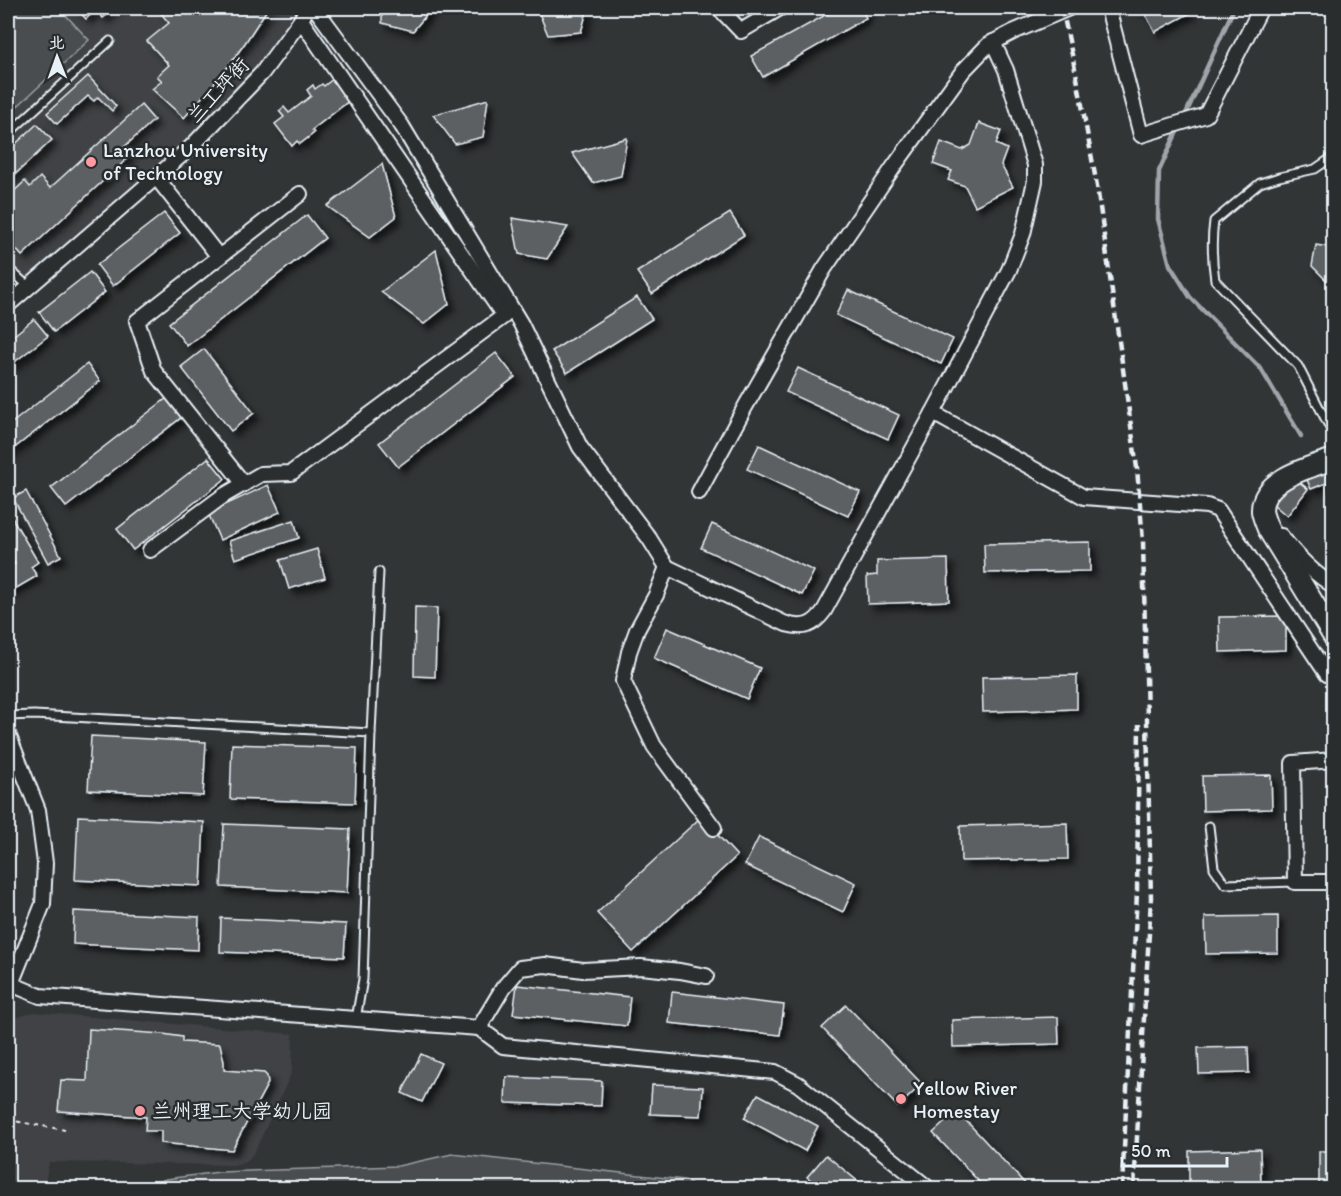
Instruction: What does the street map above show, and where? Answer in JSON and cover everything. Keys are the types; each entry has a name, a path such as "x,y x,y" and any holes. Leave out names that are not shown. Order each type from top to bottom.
{"street":[{"path":"315,8 402,126 521,324 580,447 649,538 667,567 786,624 798,627 816,622 824,612 1009,270 1023,234 1035,181 1035,165 1006,70 993,42"},
{"path":"719,8 741,31 780,8"},
{"path":"699,492 824,269 963,71 993,42 1069,8"},
{"path":"1108,8 1141,135 1206,115 1261,8"},
{"path":"150,550 223,496 261,474 291,472 504,316 304,14"},
{"name":"兰工坪街","path":"8,305 191,147 262,73 304,14"},
{"path":"156,177 219,257"},
{"path":"244,484 154,371 138,321 300,194"},
{"path":"933,413 1084,497 1207,506 1218,510 1327,674 1334,678"},
{"path":"1334,459 1289,475 1265,498 1262,512 1268,530 1334,637"},
{"path":"1262,512 1288,546 1323,580 1334,586"},
{"path":"667,567 629,652 622,681 654,746 714,828"},
{"path":"8,734 38,810 45,863 43,904 9,987 40,996 479,1028 503,1046 775,1072 798,1084 928,1188"},
{"path":"1334,760 1293,763 1295,882 1334,882"},
{"path":"479,1028 503,988 520,968 545,965 583,970 641,967 706,976"}],"lane":[{"path":"8,134 110,41"},
{"path":"1334,156 1315,169 1260,183 1214,221 1211,240 1215,280 1298,366 1334,436"},
{"path":"8,268 29,287"},
{"path":"356,1019 363,979 379,572"},
{"path":"8,716 34,715 371,733"},
{"path":"1209,826 1214,868 1225,884 1295,882"}],"path":[{"path":"8,1120 65,1130"}],"shaded area":[{"name":"Lanzhou University of Technology","path":"8,8 307,8 262,73 8,305"},
{"path":"8,8 59,8 89,40 8,115"},
{"name":"兰州理工大学幼儿园","path":"34,1012 293,1034 292,1072 255,1151 249,1159 237,1165 49,1162 44,1188 8,1188 8,1020"},
{"path":"452,1154 684,1180 699,1188 139,1188 166,1179 219,1172 398,1166"}],"building":[{"path":"76,8 115,8 103,18 96,10 86,19"},
{"path":"164,8 268,8 224,72 184,118 152,89 162,81 157,76 169,65 147,41 169,23 159,11"},
{"path":"382,8 432,8 413,31 382,23"},
{"path":"537,8 588,8 581,32 548,35"},
{"path":"838,8 871,8 863,12 866,18 763,77 751,56"},
{"path":"1132,8 1190,8 1192,12 1155,32 1144,12"},
{"path":"88,76 116,106 112,111 98,97 94,101 88,96 57,124 47,113"},
{"path":"334,78 350,100 312,130 314,133 300,144 297,141 292,146 275,124 284,117 279,111 284,107 289,113 311,96 307,90 313,85 315,89 322,84 324,86"},
{"path":"488,99 483,137 455,144 433,115"},
{"path":"141,105 154,120 123,148 130,156 22,256 8,240 8,197 25,181 30,187 40,177 50,188"},
{"path":"979,123 1001,131 996,144 1007,149 1001,165 1013,187 975,206 965,186 948,180 952,171 933,164 941,142 962,150 971,145"},
{"path":"37,124 52,140 8,181 8,151"},
{"path":"627,138 621,176 593,183 572,153"},
{"path":"382,164 396,217 370,237 327,206"},
{"path":"164,213 180,233 113,286 97,265"},
{"path":"730,213 744,235 652,294 637,272"},
{"path":"307,215 325,238 187,346 169,323"},
{"path":"512,218 568,227 547,259 519,254"},
{"path":"1316,245 1334,248 1334,288 1312,266"},
{"path":"436,250 449,304 424,324 381,292"},
{"path":"90,272 105,292 54,332 39,312"},
{"path":"848,290 953,339 941,364 836,315"},
{"path":"637,297 652,319 567,373 552,351"},
{"path":"34,319 48,336 8,367 8,340"},
{"path":"204,349 254,413 231,431 181,367"},
{"path":"496,353 515,377 398,467 379,443"},
{"path":"87,364 100,381 8,453 8,426"},
{"path":"798,368 899,415 888,439 786,392"},
{"path":"167,398 182,417 66,507 51,488"},
{"path":"759,445 860,492 848,516 747,469"},
{"path":"208,458 225,479 133,550 117,529"},
{"path":"1334,464 1334,481 1329,482 1324,468"},
{"path":"1324,468 1329,482 1311,489 1305,475"},
{"path":"1294,478 1308,489 1287,516 1273,504"},
{"path":"268,485 280,512 220,540 208,513"},
{"path":"26,491 61,556 48,563 13,498"},
{"path":"8,511 38,562 31,567 37,576 8,593 8,568 15,564 8,551"},
{"path":"294,520 299,538 235,559 229,541"},
{"path":"712,524 814,571 802,595 701,548"},
{"path":"1090,542 1090,571 985,573 984,544"},
{"path":"317,549 325,578 289,589 280,560"},
{"path":"948,559 949,601 868,604 867,576 877,575 877,561"},
{"path":"415,607 437,608 435,677 414,676"},
{"path":"1286,616 1286,650 1220,652 1219,617"},
{"path":"667,628 760,668 747,699 654,658"},
{"path":"1077,675 1077,709 983,712 982,677"},
{"path":"91,736 206,742 203,796 88,790"},
{"path":"232,744 357,748 355,803 230,799"},
{"path":"1271,775 1272,809 1203,811 1202,776"},
{"path":"78,816 204,822 201,886 75,880"},
{"path":"701,817 737,856 633,952 597,913"},
{"path":"1067,823 1068,859 961,861 960,826"},
{"path":"224,824 350,829 347,893 221,887"},
{"path":"759,837 856,883 843,912 745,865"},
{"path":"74,911 199,917 198,950 73,944"},
{"path":"1278,916 1278,953 1206,954 1205,917"},
{"path":"221,918 346,924 344,957 220,952"},
{"path":"517,985 630,997 627,1026 513,1014"},
{"path":"672,992 784,1005 780,1035 669,1023"},
{"path":"846,1005 922,1084 898,1107 822,1028"},
{"path":"1058,1017 1059,1044 953,1047 952,1020"},
{"path":"89,1029 163,1034 182,1037 182,1042 220,1044 224,1070 264,1073 268,1083 232,1150 161,1143 161,1131 145,1131 146,1117 58,1111 61,1080 87,1081"},
{"path":"1248,1047 1249,1073 1199,1074 1198,1048"},
{"path":"421,1054 441,1063 422,1102 402,1093"},
{"path":"506,1077 602,1081 601,1106 505,1103"},
{"path":"652,1085 703,1087 701,1116 650,1114"},
{"path":"758,1094 818,1126 805,1151 744,1118"},
{"path":"957,1111 1029,1188 985,1188 933,1133"},
{"path":"1260,1149 1261,1186 1189,1187 1189,1151"},
{"path":"1319,1151 1334,1151 1334,1187 1319,1187"},
{"path":"826,1155 866,1188 821,1188 807,1177"}],"waterway":[{"path":"1184,118 1234,8"},
{"path":"1180,125 1159,171 1158,219 1170,265 1190,297 1261,369 1301,436"}],"railway":[{"path":"1062,8 1097,186 1137,468 1143,541 1151,899 1134,1188"},
{"path":"1122,1188 1137,893 1139,724"}],"place":[{"name":"Lanzhou University of Technology","path":"91,162"},
{"name":"Yellow River Homestay","path":"901,1099"},
{"name":"兰州理工大学幼儿园","path":"140,1111"}]}
